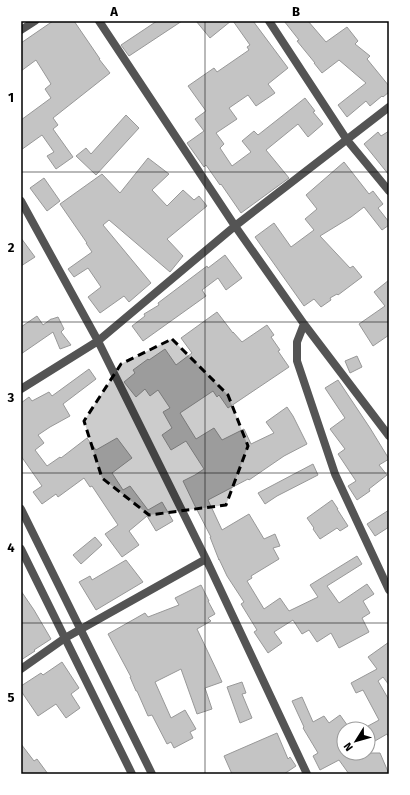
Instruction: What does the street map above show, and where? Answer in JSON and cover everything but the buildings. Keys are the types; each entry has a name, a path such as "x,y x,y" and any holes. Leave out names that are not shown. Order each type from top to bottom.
{"street":[{"path":"21,30 35,21"},
{"path":"99,21 235,226 304,324 389,436"},
{"path":"269,21 347,140 389,191"},
{"path":"21,389 98,341 235,226 389,108"},
{"path":"21,201 98,341 206,560 307,774"},
{"path":"304,324 297,342 297,361 335,474 389,590"},
{"path":"21,509 152,774"},
{"path":"21,549 132,774"},
{"path":"21,669 65,638 206,560"}],"highlighted area":[{"path":"172,339 228,395 248,446 226,505 149,515 102,478 84,421 121,364"}]}
